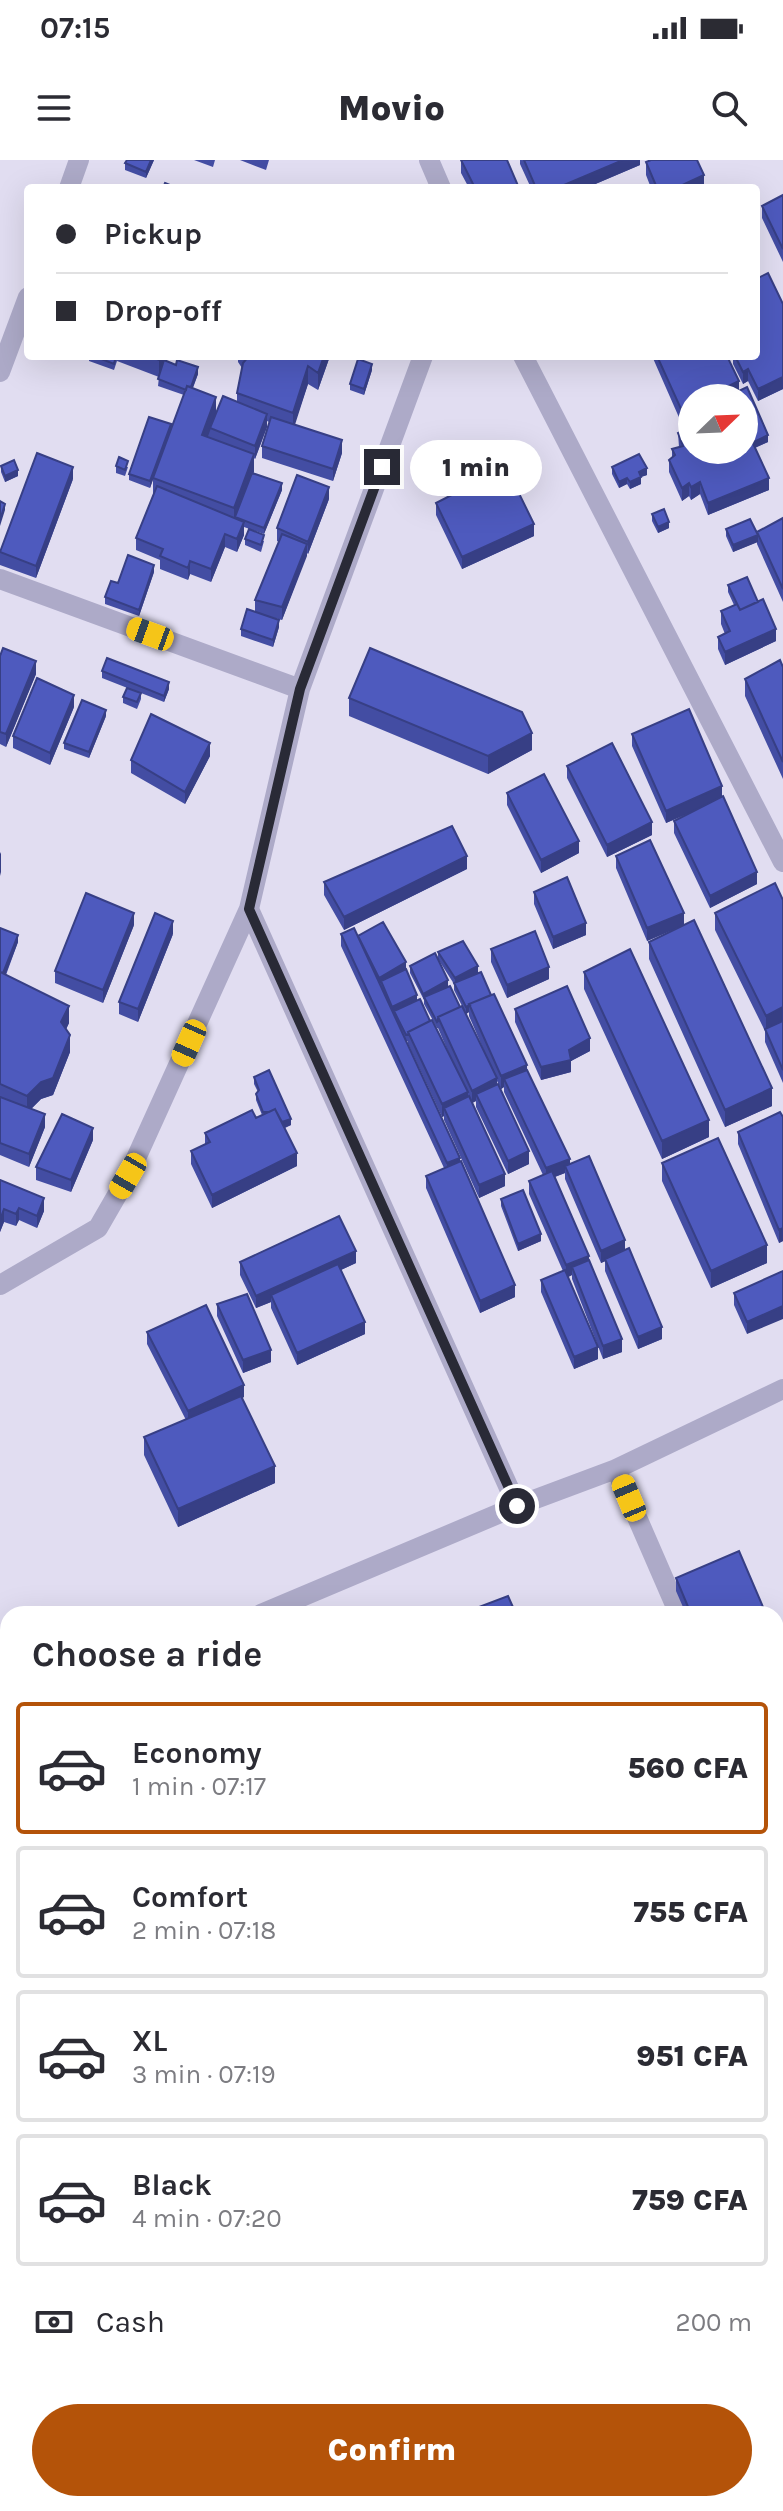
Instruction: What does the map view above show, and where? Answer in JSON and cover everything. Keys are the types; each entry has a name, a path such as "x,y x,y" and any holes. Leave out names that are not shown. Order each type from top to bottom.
{"street":[{"path":"70,184 79,160"},
{"path":"429,160 439,184"},
{"path":"0,372 24,308"},
{"path":"0,1285 98,1228 128,1176 249,909 300,689 422,360"},
{"path":"525,360 783,862"},
{"path":"0,579 300,689"},
{"path":"249,909 517,1506"},
{"path":"280,1606 517,1506 616,1469 783,1389"},
{"path":"616,1469 676,1606"}],"building":[{"path":"127,160 151,160 146,172 125,163"},
{"path":"461,160 507,160 517,184 473,184"},
{"path":"524,160 623,160 566,184 534,184"},
{"path":"697,160 704,175 685,184 655,184 646,162"},
{"path":"783,195 783,249 762,206"},
{"path":"768,273 783,304 783,377 758,389 748,369 743,372 737,360 760,360 760,277"},
{"path":"164,360 176,365 177,360 198,367 191,387 187,386 186,390 158,379"},
{"path":"246,360 323,360 318,373 308,366 293,413 237,393"},
{"path":"358,360 372,364 364,389 350,384"},
{"path":"659,360 729,360 739,381 733,384 678,384 678,402"},
{"path":"187,386 216,397 202,435 254,454 234,508 153,478"},
{"path":"223,396 267,414 255,446 210,428"},
{"path":"758,412 768,435 758,440"},
{"path":"149,417 171,424 150,481 129,474"},
{"path":"271,417 342,440 333,469 262,446"},
{"path":"678,447 678,464 758,464 758,454 769,478 708,503 700,482 691,487 689,483 682,488 669,460 675,455 672,449"},
{"path":"37,453 73,467 36,566 0,552"},
{"path":"639,454 647,468 639,472 641,477 630,482 627,478 619,482 612,467"},
{"path":"119,457 128,461 125,470 116,466"},
{"path":"14,460 18,470 5,476 1,466"},
{"path":"506,467 534,524 462,557 436,503"},
{"path":"252,473 282,483 264,528 235,517"},
{"path":"297,475 329,487 308,542 277,528"},
{"path":"157,486 244,522 237,539 225,534 211,569 190,561 188,568 160,556 163,549 136,538"},
{"path":"0,501 5,504 0,520"},
{"path":"664,509 669,522 658,527 652,514"},
{"path":"783,518 783,589 757,532"},
{"path":"750,519 758,535 733,545 726,529"},
{"path":"249,529 264,535 261,545 245,539"},
{"path":"282,534 307,544 282,607 255,600"},
{"path":"128,555 154,565 139,610 105,597 111,581 118,583"},
{"path":"747,577 758,602 740,610 728,585"},
{"path":"763,599 776,629 725,652 718,637 730,631 721,611 737,604 740,610"},
{"path":"247,609 279,620 273,640 241,629"},
{"path":"3,648 36,661 6,734 0,732 0,656"},
{"path":"370,648 522,712 532,733 488,756 349,698"},
{"path":"107,658 169,682 164,696 102,671"},
{"path":"780,660 783,667 783,762 745,679"},
{"path":"37,678 74,695 50,753 13,736"},
{"path":"127,688 141,693 137,702 123,697"},
{"path":"82,700 106,710 89,752 64,743"},
{"path":"689,709 722,786 666,811 632,734"},
{"path":"151,714 210,743 185,792 131,760"},
{"path":"612,743 652,822 607,845 567,766"},
{"path":"544,774 579,841 541,860 507,793"},
{"path":"723,796 757,872 710,896 674,821"},
{"path":"452,826 467,856 344,917 324,882"},
{"path":"650,840 684,913 647,928 616,856"},
{"path":"567,877 586,923 553,937 534,892"},
{"path":"775,883 783,900 783,1007 766,1016 715,913"},
{"path":"86,893 134,913 103,990 55,971"},
{"path":"155,913 173,921 138,1009 119,1002"},
{"path":"694,920 772,1088 725,1110 649,942"},
{"path":"383,922 406,962 379,978 358,936"},
{"path":"0,928 18,935 3,973 0,972"},
{"path":"354,928 460,1158 447,1163 341,934"},
{"path":"535,931 549,967 507,985 491,949"},
{"path":"463,941 478,966 455,978 438,952"},
{"path":"630,949 709,1120 662,1141 584,972"},
{"path":"435,953 448,980 423,994 410,966"},
{"path":"406,969 417,995 392,1007 381,981"},
{"path":"0,972 69,1006 61,1022 70,1035 53,1078 41,1082 27,1096 0,1084"},
{"path":"481,972 491,995 466,1007 454,983"},
{"path":"450,986 460,1007 438,1017 437,1022 424,997"},
{"path":"567,986 590,1038 569,1050 571,1060 541,1067 515,1009"},
{"path":"494,994 527,1065 501,1076 469,1004"},
{"path":"420,999 430,1021 406,1035 394,1011"},
{"path":"462,1006 497,1078 472,1091 438,1017"},
{"path":"432,1020 468,1092 442,1104 408,1032"},
{"path":"783,1021 783,1070 765,1029"},
{"path":"269,1070 291,1119 282,1122 275,1109 263,1112 254,1077"},
{"path":"527,1070 570,1159 546,1168 504,1079"},
{"path":"498,1084 529,1151 508,1161 476,1094"},
{"path":"469,1096 505,1174 479,1185 444,1108"},
{"path":"0,1097 45,1114 29,1154 0,1143"},
{"path":"275,1109 297,1153 212,1195 191,1151 210,1142 205,1133 252,1110 256,1118"},
{"path":"780,1112 783,1117 783,1228 779,1230 738,1132"},
{"path":"62,1114 93,1128 71,1180 36,1167"},
{"path":"718,1138 767,1245 711,1271 662,1163"},
{"path":"589,1156 625,1240 601,1251 565,1166"},
{"path":"461,1161 515,1285 480,1301 426,1176"},
{"path":"552,1171 589,1256 566,1265 529,1181"},
{"path":"0,1180 44,1198 37,1216 19,1208 16,1214 4,1209 0,1220"},
{"path":"523,1190 541,1234 518,1244 501,1199"},
{"path":"339,1216 356,1251 256,1296 240,1262"},
{"path":"629,1248 662,1327 638,1337 605,1259"},
{"path":"589,1260 622,1339 603,1346 572,1267"},
{"path":"338,1264 365,1322 297,1353 271,1295"},
{"path":"565,1270 598,1347 574,1357 541,1280"},
{"path":"783,1271 783,1306 747,1322 734,1293"},
{"path":"247,1294 271,1350 243,1360 217,1304"},
{"path":"206,1305 244,1385 188,1411 147,1332"},
{"path":"241,1396 275,1466 178,1509 144,1437"},
{"path":"739,1551 763,1606 688,1606 676,1578"},
{"path":"508,1596 512,1606 482,1606"}],"route":[{"path":"382,467 300,689 249,909 517,1506"}]}
